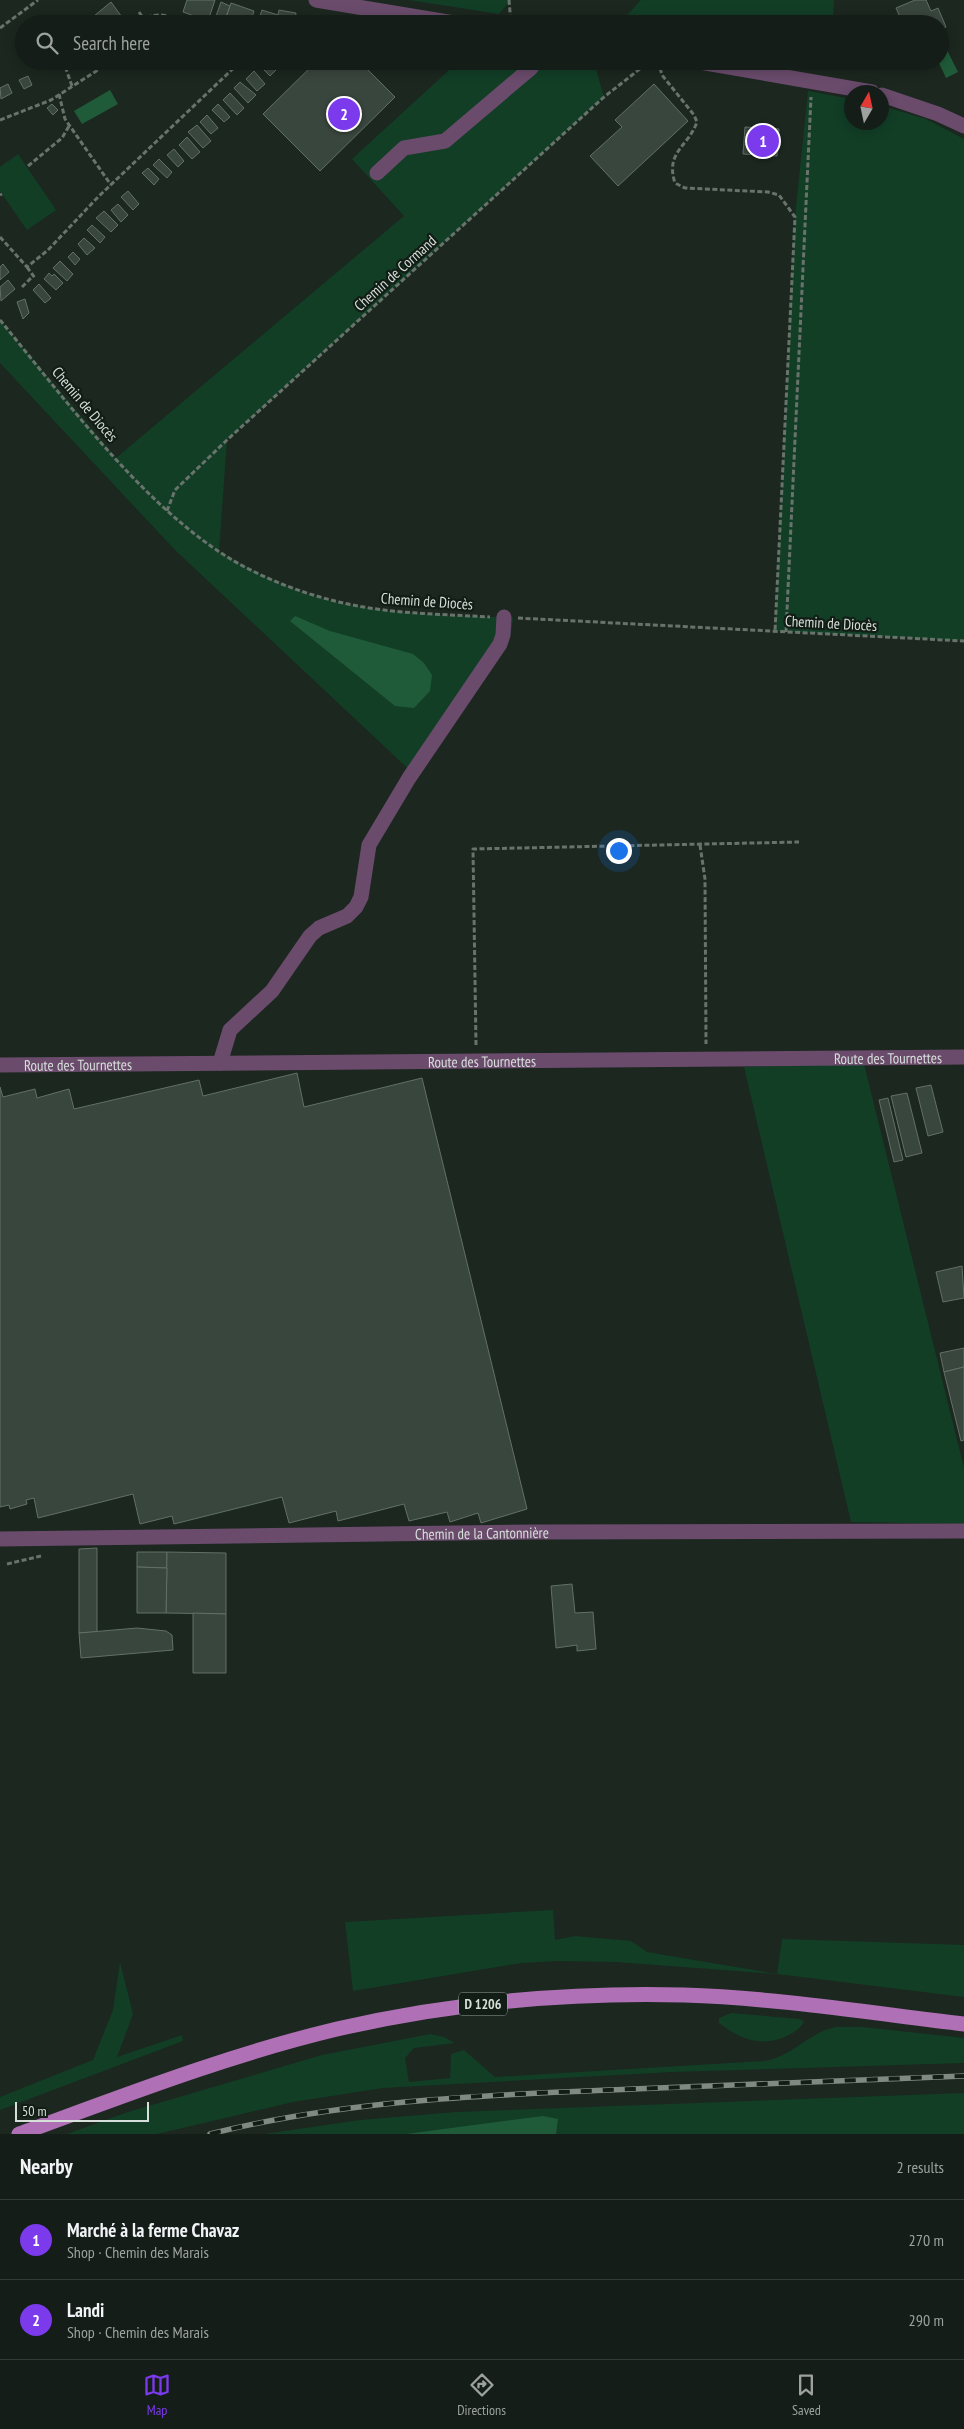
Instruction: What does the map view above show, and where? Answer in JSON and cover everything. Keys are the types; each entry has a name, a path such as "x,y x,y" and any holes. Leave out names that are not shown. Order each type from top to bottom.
{"main road":[{"name":"D 1206","path":"19,2134 157,2083 287,2042 376,2021 474,2005 574,1996 682,1995 784,2002 964,2024"}],"street":[{"path":"316,0 406,15"},
{"path":"377,173 404,148 445,141 529,70"},
{"path":"746,70 844,87"},
{"path":"889,97 917,106 964,126"},
{"path":"220,1063 230,1030 272,991 310,936 319,928 347,916 356,907 361,897 369,845 409,778 500,644 503,635 504,618"},
{"name":"Route des Tournettes","path":"0,1065 964,1057"},
{"name":"Chemin de la Cantonnière","path":"0,1539 536,1532 964,1530"}],"path":[{"path":"18,15 38,0"},
{"path":"509,0 510,15"},
{"path":"0,28 15,17"},
{"path":"66,70 72,86"},
{"path":"0,120 51,100 98,70"},
{"path":"27,266 48,250 111,185 232,70"},
{"name":"Chemin de Cormand","path":"167,511 175,490 227,440 604,97 638,70"},
{"path":"661,70 662,75 694,115 697,122 673,160 671,172 675,183 684,188 768,192 779,195 795,217 775,631"},
{"path":"786,632 789,535 812,89"},
{"path":"59,94 61,110 69,126 111,185"},
{"path":"28,166 62,138 69,126"},
{"path":"0,237 27,266 34,277 22,287"},
{"name":"Chemin de Diocès","path":"0,320 116,458 167,511 218,551 268,578 315,595 340,602 387,610 504,618 964,641"},
{"path":"476,1061 473,849 799,842"},
{"path":"700,845 705,879 706,1059"},
{"path":"7,1564 45,1555"}],"shaded area":[{"path":"409,0 511,0 499,14"},
{"path":"641,0 834,0 833,15 627,15"},
{"path":"949,54 958,72 946,78 942,70 949,70"},
{"path":"449,70 596,70 604,97 227,440 219,551 278,582 342,603 406,612 513,618 511,634 418,778 175,550 0,363 0,320 116,458 404,216 352,159"},
{"path":"110,90 118,104 82,124 74,111"},
{"path":"808,91 844,98 844,130 889,130 889,108 926,119 964,139 964,641 775,631 795,217"},
{"path":"18,154 56,210 27,230 0,191 0,167"},
{"path":"295,616 330,631 413,654 424,663 432,675 430,691 414,708 395,706 290,621"},
{"path":"864,1064 964,1468 964,1524 851,1522 744,1067"},
{"path":"553,1910 555,1940 575,1936 631,1941 647,1952 777,1974 616,1962 557,1961 521,1963 353,1991 345,1922"},
{"path":"782,1939 964,1945 964,1997 777,1974"},
{"path":"120,1962 133,2014 117,2057 182,2035 183,2041 0,2110 0,2097 93,2060 113,2010"},
{"path":"731,2013 800,2019 804,2022 789,2035 779,2039 770,2041 752,2040 736,2034 719,2023 719,2018"},
{"path":"836,2027 863,2027 964,2038 964,2063 672,2072 383,2088 293,2102 157,2134 67,2134 128,2112 322,2055 430,2034 444,2037 455,2043 414,2048 405,2058 409,2082 450,2078 451,2054 464,2050 495,2077 765,2061 784,2054 817,2034"},
{"path":"964,2093 964,2134 264,2134 360,2120 456,2112"},
{"path":"543,2116 558,2119 556,2134 406,2134"}],"building":[{"path":"187,0 215,0 210,15 191,15 183,12"},
{"path":"915,0 926,0 931,11 938,8 941,15 899,15 896,8"},
{"path":"111,2 120,15 95,15"},
{"path":"221,2 230,6 227,15 216,15"},
{"path":"231,3 254,11 253,15 227,15"},
{"path":"262,10 278,15 260,15"},
{"path":"279,10 296,13 296,15 278,15"},
{"path":"264,70 276,70 270,76"},
{"path":"308,70 368,70 395,97 320,171 263,114"},
{"path":"254,71 265,84 257,91 246,79"},
{"path":"28,76 32,85 24,89 19,80"},
{"path":"240,82 256,95 248,103 234,88"},
{"path":"8,84 12,93 1,99 0,88"},
{"path":"654,84 688,121 618,186 590,156 622,127 615,120"},
{"path":"230,93 244,108 237,115 223,100"},
{"path":"52,104 58,110 53,115 47,108"},
{"path":"218,104 230,117 224,122 212,110"},
{"path":"207,115 218,128 211,134 200,122"},
{"path":"197,125 211,141 203,148 188,132"},
{"path":"745,127 779,129 777,156 743,154"},
{"path":"187,137 200,152 192,159 179,145"},
{"path":"174,149 184,161 178,167 167,155"},
{"path":"159,159 172,172 167,178 153,165"},
{"path":"148,168 159,179 154,185 142,173"},
{"path":"128,191 139,204 133,210 121,197"},
{"path":"118,204 128,215 121,222 111,210"},
{"path":"104,211 118,225 111,232 96,218"},
{"path":"92,225 105,237 100,243 87,230"},
{"path":"84,238 95,248 87,255 78,244"},
{"path":"73,252 80,259 75,265 68,257"},
{"path":"60,261 73,274 67,281 53,268"},
{"path":"3,264 9,272 0,280 0,267"},
{"path":"49,273 52,276 54,274 63,283 56,290 44,279"},
{"path":"8,280 15,289 1,301 0,287"},
{"path":"39,284 51,298 45,303 33,290"},
{"path":"25,299 29,313 23,319 17,302"},
{"path":"297,1073 304,1107 422,1078 527,1509 481,1523 478,1513 450,1522 447,1512 409,1521 404,1504 338,1521 336,1511 289,1523 282,1497 174,1524 172,1516 140,1524 133,1494 38,1518 34,1498 26,1500 27,1504 10,1509 9,1505 0,1507 0,1087 3,1097 35,1089 37,1098 69,1089 74,1109 199,1080 203,1096"},
{"path":"931,1085 943,1132 928,1136 916,1088"},
{"path":"907,1093 922,1153 906,1157 891,1096"},
{"path":"888,1098 903,1160 894,1162 879,1100"},
{"path":"962,1266 964,1298 943,1302 936,1272"},
{"path":"964,1348 964,1367 944,1372 940,1353"},
{"path":"964,1367 964,1440 961,1441 944,1372"},
{"path":"97,1548 97,1632 79,1633 79,1549"},
{"path":"137,1552 167,1552 167,1568 137,1567"},
{"path":"167,1552 226,1553 226,1614 166,1613"},
{"path":"137,1567 167,1568 166,1613 137,1613"},
{"path":"572,1584 575,1613 593,1612 596,1649 577,1651 577,1645 556,1648 551,1586"},
{"path":"193,1613 226,1614 226,1673 193,1673"},
{"path":"137,1628 166,1631 172,1635 173,1650 81,1658 79,1633"}],"railway":[{"path":"210,2134 262,2122 315,2113 420,2101 579,2091 964,2076"}],"place":[{"name":"Landi","path":"344,114"},
{"name":"Marché à la ferme Chavaz","path":"763,141"}]}
